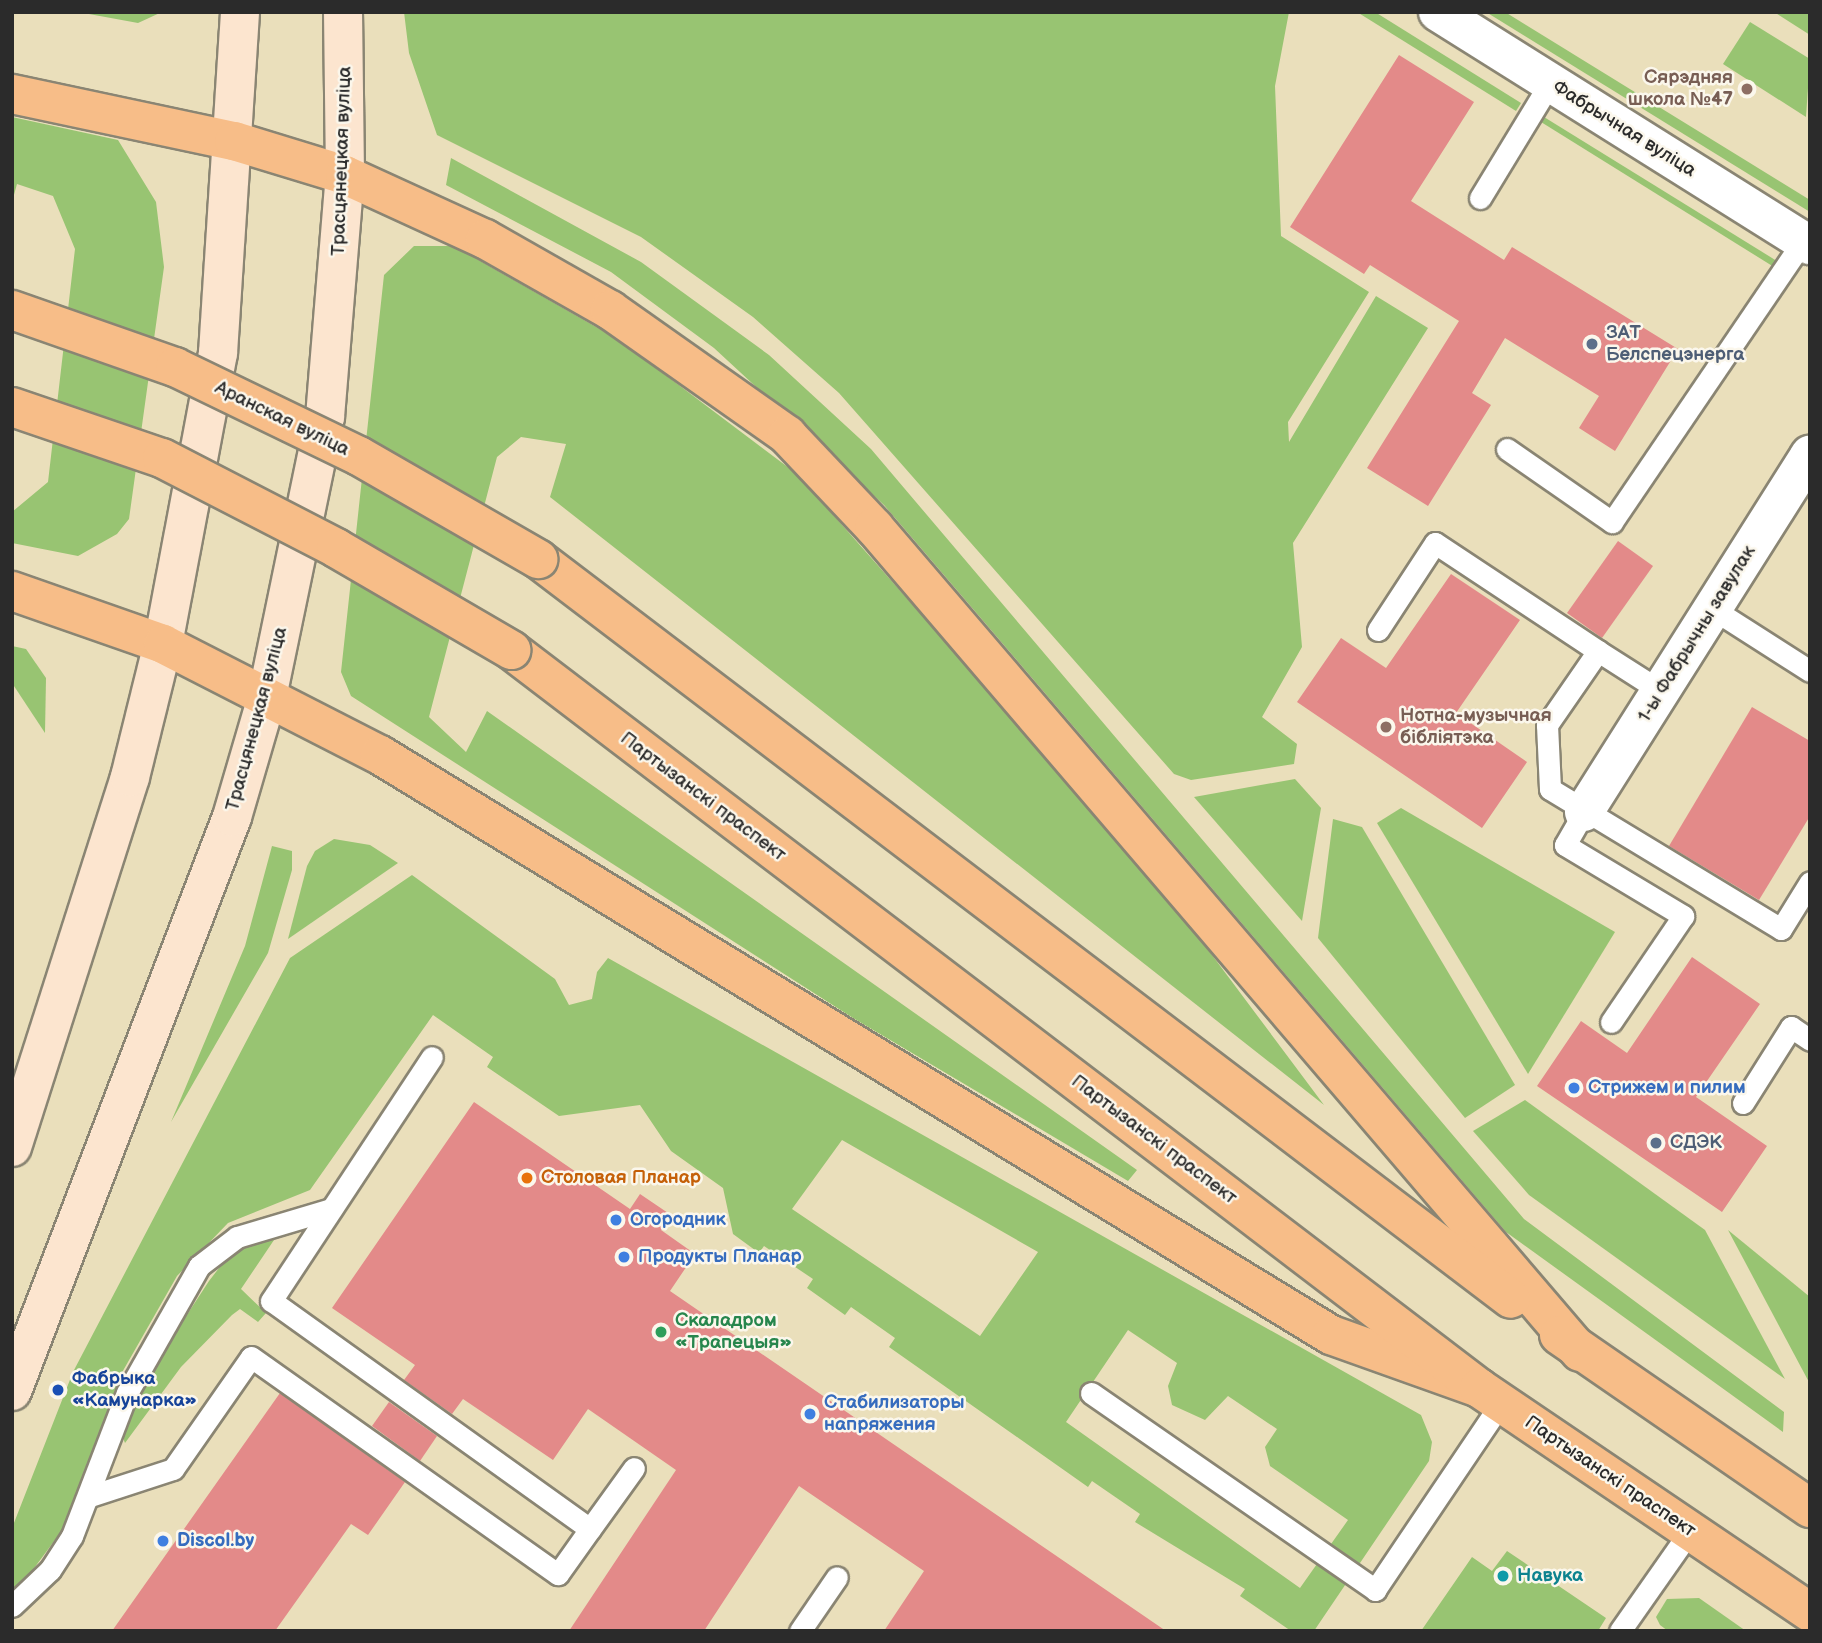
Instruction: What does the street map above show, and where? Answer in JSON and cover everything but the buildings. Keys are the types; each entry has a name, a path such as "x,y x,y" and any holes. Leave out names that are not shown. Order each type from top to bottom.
{"main road":[{"path":"12,1147 130,777 163,644 218,353 234,142 240,12"},
{"name":"Трасцянецкая вуліца","path":"12,1391 232,817 267,697 325,417 345,174 343,12"},
{"path":"12,94 234,142 345,174 485,239 610,310 787,435 874,527 1580,1352 1810,1508"},
{"name":"Аранская вуліца","path":"12,310 175,367 359,456 538,559 1580,1352"},
{"name":"Партызанскі праспект","path":"12,407 162,458 336,548 511,650 1490,1396 1810,1612"},
{"path":"12,591 163,644 380,755 1331,1335 1490,1396"}],"street":[{"name":"Фабрычная вуліца","path":"1438,12 1806,243"},
{"name":"1-ы Фабрычны завулак","path":"1584,812 1810,455"}],"lane":[{"path":"1480,198 1550,83"},
{"path":"1507,449 1612,522 1806,243"},
{"path":"1378,630 1435,542 1662,692"},
{"path":"1713,609 1810,671"},
{"path":"1598,651 1547,725 1550,789 1781,929 1810,881"},
{"path":"1584,812 1565,845 1682,916 1611,1022"},
{"path":"1743,1103 1791,1027 1810,1040"},
{"path":"432,1057 271,1301 590,1529"},
{"path":"12,1606 50,1570 90,1496 127,1393 199,1266 237,1237 331,1209"},
{"path":"90,1496 173,1469 251,1357 558,1574 634,1468"},
{"path":"1091,1393 1375,1590 1490,1396"},
{"path":"1620,1631 1690,1531"},
{"path":"800,1631 837,1577"}],"green space":[{"path":"78,12 162,12 138,23"},
{"path":"404,12 1289,12 1275,86 1281,236 1369,292 1288,422 1289,442 1376,296 1428,328 1293,543 1302,647 1262,717 1297,744 1294,764 1191,780 1174,774 839,393 753,317 641,237 437,135 409,53"},
{"path":"1357,12 1375,12 1521,103 1516,111"},
{"path":"1486,12 1505,12 1810,200 1810,212"},
{"path":"1774,12 1810,12 1810,35"},
{"path":"1750,22 1810,59 1806,117 1723,64"},
{"path":"12,117 118,140 156,202 164,267 129,519 117,534 78,556 12,543 12,512 48,482 75,249 53,196 17,184 12,202"},
{"path":"1544,117 1785,266 1782,272 1541,122"},
{"path":"451,158 641,262 769,355 871,449 1524,1219 1784,1412 1783,1432 1506,1232 884,505 714,348 611,272 446,185"},
{"path":"414,246 454,246 619,340 797,474 1156,880 1324,1105 550,497 566,444 521,437 497,457 429,717 466,752 487,711 1137,1170 1128,1181 853,1018 351,696 341,672 384,275"},
{"path":"12,646 26,649 46,678 45,733 12,683"},
{"path":"1295,779 1321,808 1302,921 1194,797"},
{"path":"1401,808 1615,932 1528,1074 1377,823"},
{"path":"1333,819 1362,827 1515,1085 1465,1118 1318,938"},
{"path":"334,839 370,845 398,863 288,939 307,866 315,851"},
{"path":"272,846 292,851 292,870 268,953 171,1122 245,946"},
{"path":"412,875 555,979 569,1005 592,999 597,972 608,958 1421,1415 1432,1442 1429,1461 1314,1631 1291,1631 1240,1596 1245,1589 1135,1522 1140,1514 1092,1481 1088,1487 889,1347 895,1338 851,1307 845,1315 807,1288 813,1279 764,1246 759,1253 733,1234 723,1188 671,1151 640,1105 559,1116 487,1067 493,1057 433,1015 310,1190 228,1223 177,1276 120,1376 69,1521 12,1598 12,1528 73,1372 290,958","holes":["842,1140 1038,1252 980,1336 792,1209","1128,1330 1177,1363 1168,1386 1172,1405 1205,1420 1228,1396 1277,1429 1265,1447 1270,1466 1348,1520 1300,1588 1066,1422"]},
{"path":"1525,1100 1705,1230 1785,1379 1529,1195 1473,1131"},
{"path":"1728,1230 1810,1297 1810,1384"},
{"path":"274,1240 241,1289 266,1313 258,1322 240,1309 232,1315 181,1367 125,1443 120,1430 132,1399 209,1281 226,1259 252,1242"},
{"path":"1507,1551 1606,1618 1598,1631 1421,1631 1472,1557 1492,1571"},
{"path":"1699,1598 1746,1631 1668,1631 1660,1625 1656,1617 1667,1599"}],"place":[{"name":"Сярэдняя школа №47","path":"1747,89"},
{"name":"ЗАТ Белспецэнерга","path":"1592,344"},
{"name":"Нотна-музычная бібліятэка","path":"1386,727"},
{"name":"Стрижем и пилим","path":"1574,1088"},
{"name":"СДЭК","path":"1656,1143"},
{"name":"Столовая Планар","path":"527,1178"},
{"name":"Огородник","path":"616,1220"},
{"name":"Продукты Планар","path":"624,1257"},
{"name":"Скаладром «Трапецыя»","path":"661,1332"},
{"name":"Фабрыка «Камунарка»","path":"58,1390"},
{"name":"Стабилизаторы напряжения","path":"810,1414"},
{"name":"Discol.by","path":"163,1541"},
{"name":"Навука","path":"1503,1576"}]}
